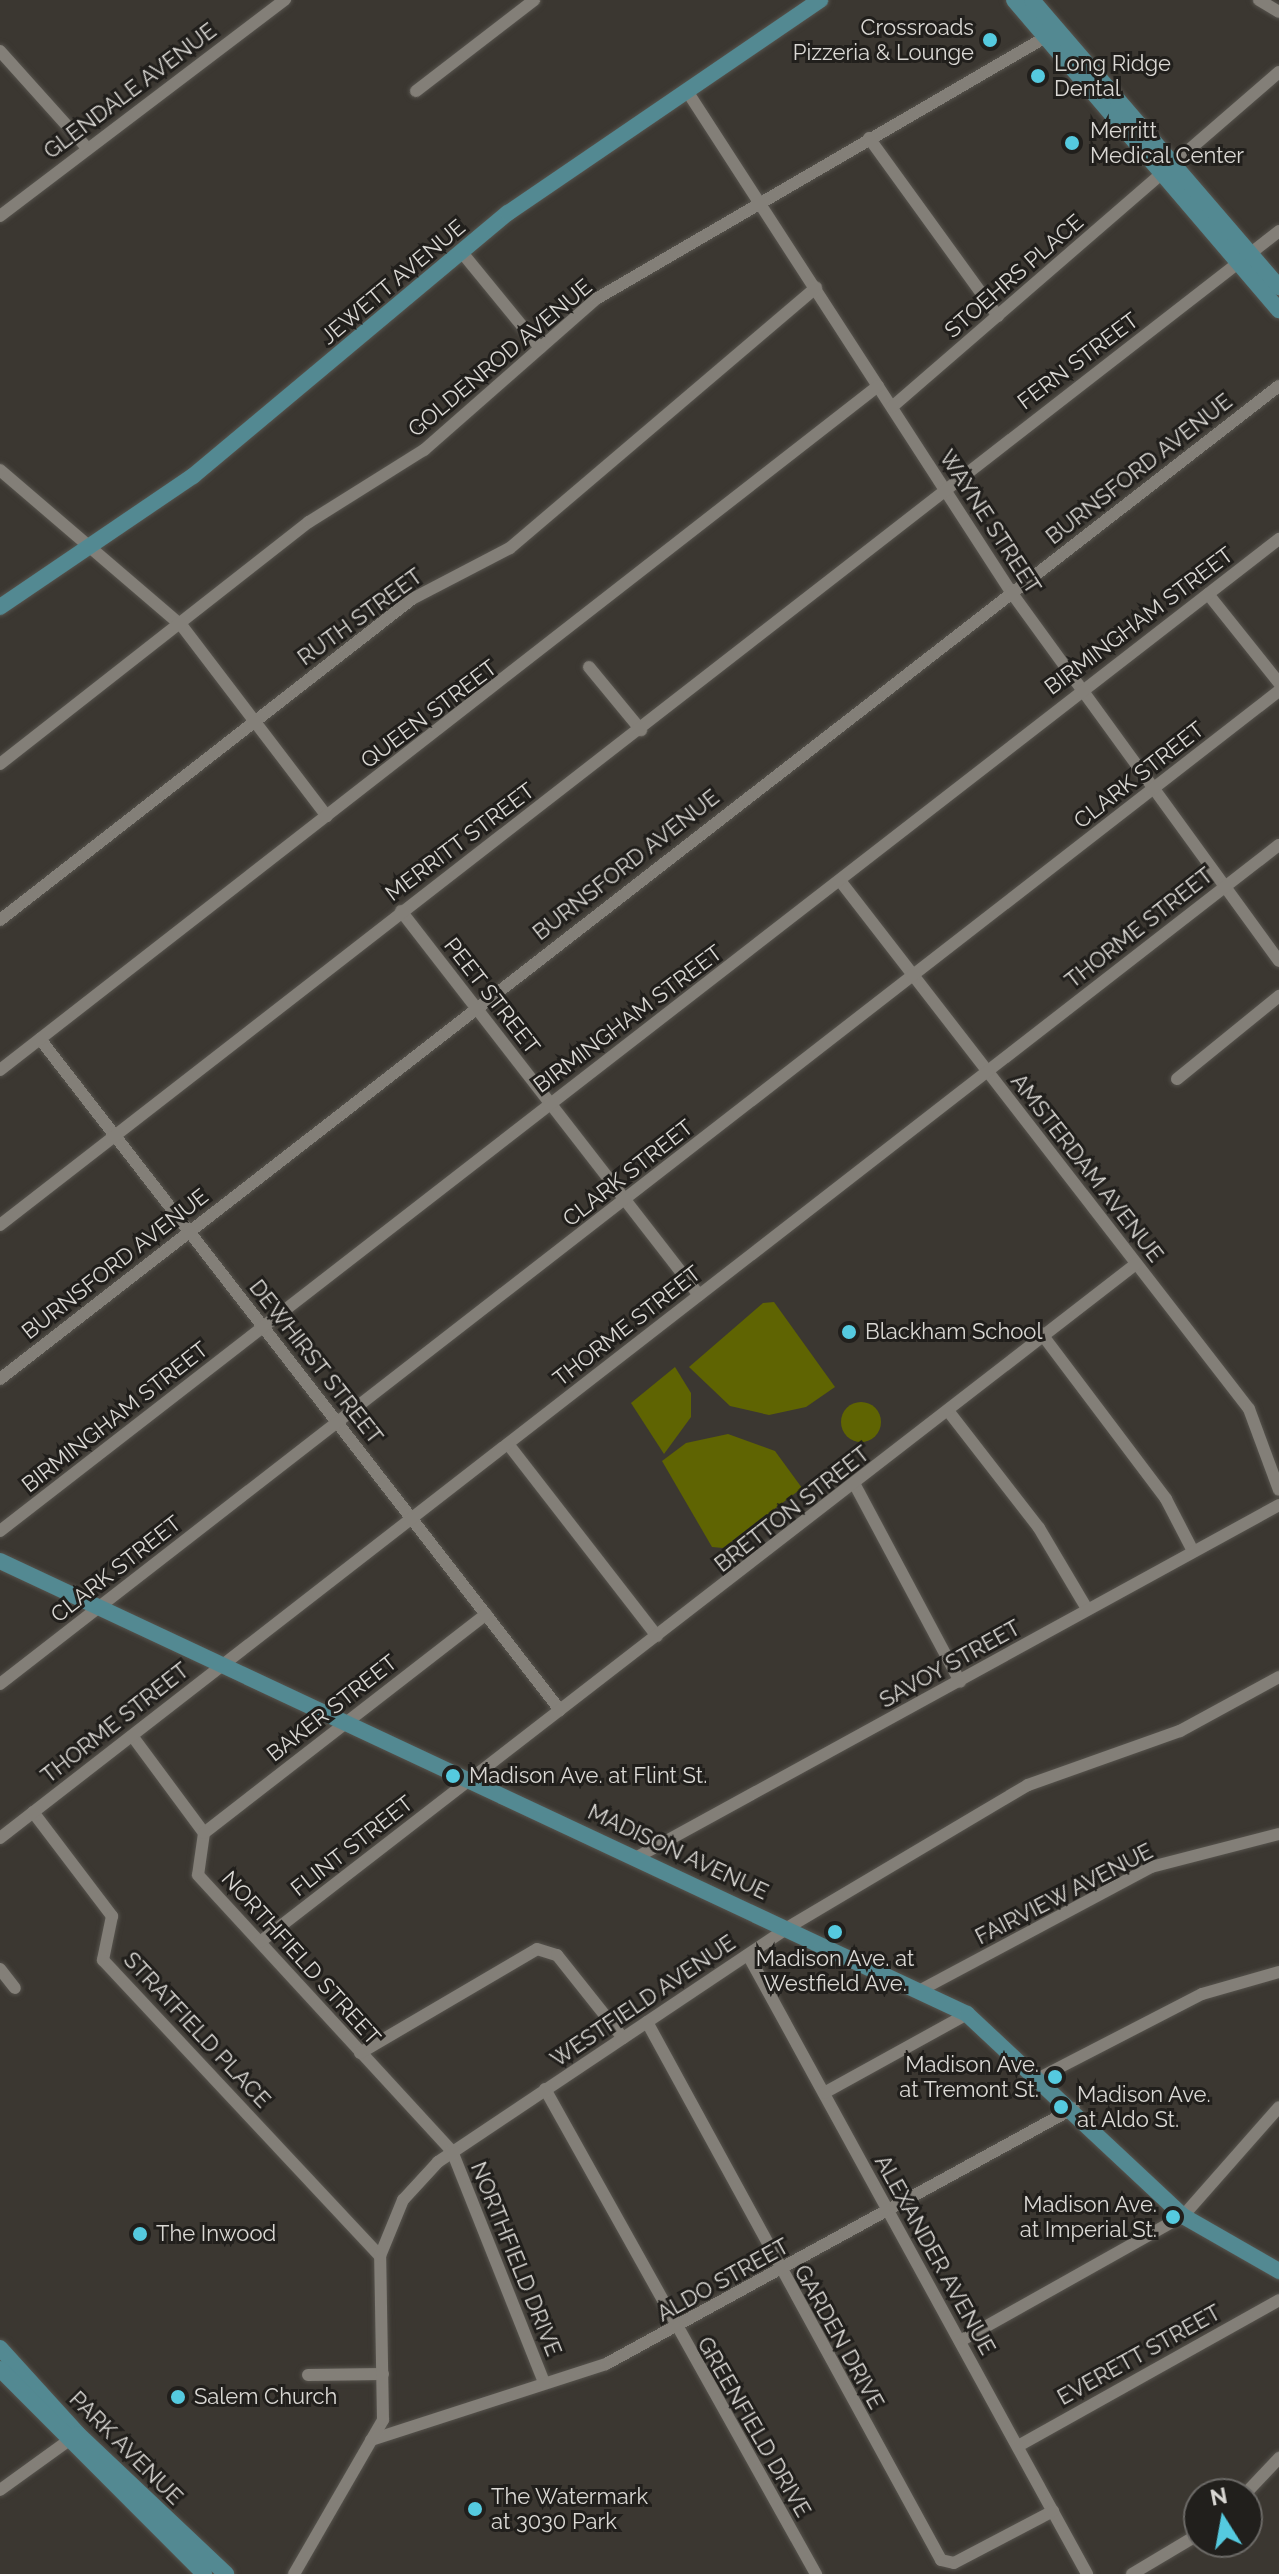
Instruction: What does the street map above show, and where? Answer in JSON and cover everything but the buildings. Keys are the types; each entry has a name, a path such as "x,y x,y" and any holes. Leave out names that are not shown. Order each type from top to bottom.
{"main road":[{"name":"JEWETT AVENUE","path":"0,607 83,547 193,476 464,255 508,213 820,0"},
{"path":"1014,0 1052,34 1168,170 1237,264 1279,310"},
{"path":"1032,0 1052,34"},
{"path":"1168,170 1279,287"},
{"name":"MADISON AVENUE","path":"0,1561 469,1781 639,1856 967,2014 1041,2077 1183,2216 1279,2271"},
{"name":"PARK AVENUE","path":"0,2348 72,2438 226,2574"},
{"name":"PARK AVENUE","path":"0,2369 204,2574"}],"street":[{"name":"GLENDALE AVENUE","path":"0,216 86,147 285,0"},
{"path":"416,91 534,0"},
{"path":"1259,0 1278,8"},
{"name":"GOLDENROD AVENUE","path":"0,764 182,626 309,522 424,450 540,348 642,268 1052,34"},
{"path":"0,51 86,147"},
{"name":"STOEHRS PLACE","path":"892,407 1279,72"},
{"name":"WAYNE STREET","path":"687,91 761,201 1011,592 1223,888 1279,961"},
{"path":"869,138 998,316"},
{"name":"FERN STREET","path":"943,489 1279,231"},
{"path":"464,255 540,348"},
{"name":"RUTH STREET","path":"0,920 412,599 510,548 816,288"},
{"name":"QUEEN STREET","path":"0,1070 878,386"},
{"name":"BURNSFORD AVENUE","path":"0,1379 475,1006 1279,386"},
{"path":"0,470 83,547 182,626 327,816"},
{"name":"MERRITT STREET","path":"0,1225 401,911 641,730 943,489"},
{"name":"BIRMINGHAM STREET","path":"0,1531 550,1103 841,882 1080,690 1279,539"},
{"path":"1208,594 1279,683"},
{"path":"589,667 641,730"},
{"name":"CLARK STREET","path":"0,1684 1279,691"},
{"name":"THORME STREET","path":"0,1838 1279,845"},
{"name":"AMSTERDAM AVENUE","path":"841,882 1258,1423 1279,1490"},
{"name":"PEET STREET","path":"401,911 699,1295"},
{"path":"1177,1079 1279,996"},
{"name":"DEWHIRST STREET","path":"40,1039 560,1710"},
{"name":"BRETTON STREET","path":"469,1781 949,1412 1041,1333 1136,1264"},
{"path":"1041,1333 1166,1499 1193,1551"},
{"path":"949,1412 1039,1528 1087,1609"},
{"path":"508,1444 657,1636"},
{"path":"855,1485 960,1682"},
{"name":"SAVOY STREET","path":"639,1856 1279,1505"},
{"name":"BAKER STREET","path":"204,1833 486,1614"},
{"name":"WESTFIELD AVENUE","path":"294,2574 383,2420 380,2256 403,2200 452,2151 787,1928 1028,1785 1180,1731 1279,1677"},
{"path":"133,1737 204,1833"},
{"name":"FLINT STREET","path":"260,1942 469,1781"},
{"name":"STRATFIELD PLACE","path":"33,1812 112,1916 103,1960 380,2256"},
{"name":"NORTHFIELD STREET","path":"204,1833 198,1875 452,2151"},
{"name":"FAIRVIEW AVENUE","path":"919,1991 1151,1867 1279,1834"},
{"path":"360,2053 537,1949 557,1955 623,2038"},
{"name":"ALEXANDER AVENUE","path":"748,1955 1087,2574"},
{"path":"0,1969 15,1988"},
{"path":"1041,2077 1202,1994 1279,1972"},
{"path":"824,2093 967,2014"},
{"name":"GARDEN DRIVE","path":"647,2022 778,2270 941,2560 954,2563 1053,2511"},
{"name":"GREENFIELD DRIVE","path":"545,2089 675,2331 816,2574"},
{"path":"960,2341 1183,2216 1279,2107"},
{"name":"ALDO STREET","path":"371,2440 606,2364 675,2331 778,2270 889,2214 1074,2108"},
{"name":"NORTHFIELD DRIVE","path":"452,2151 544,2382"},
{"name":"EVERETT STREET","path":"1018,2446 1279,2300"},
{"path":"308,2375 383,2374"},
{"path":"0,2490 72,2438"},
{"path":"1260,2478 1279,2458"},
{"path":"1132,2574 1183,2544"}],"shaded area":[{"path":"774,1302 835,1387 806,1407 769,1415 730,1406 689,1367 763,1303"},
{"path":"675,1367 691,1393 691,1417 664,1454 631,1403"},
{"path":"861,1402 875,1408 881,1422 875,1436 861,1442 847,1436 841,1422 847,1408"},
{"path":"728,1434 775,1451 802,1488 723,1548 712,1547 662,1461 686,1443"}],"place":[{"name":"Crossroads Pizzeria & Lounge","path":"990,40"},
{"name":"Long Ridge Dental","path":"1038,76"},
{"name":"Merritt Medical Center","path":"1072,143"},
{"name":"Blackham School","path":"849,1332"},
{"name":"Madison Ave. at Flint St.","path":"453,1776"},
{"name":"Madison Ave. at Westfield Ave.","path":"835,1932"},
{"name":"Madison Ave. at Tremont St.","path":"1055,2077"},
{"name":"Madison Ave. at Aldo St.","path":"1061,2107"},
{"name":"Madison Ave. at Imperial St.","path":"1173,2217"},
{"name":"The Inwood","path":"140,2234"},
{"name":"Salem Church","path":"178,2397"},
{"name":"The Watermark at 3030 Park","path":"475,2509"}]}
